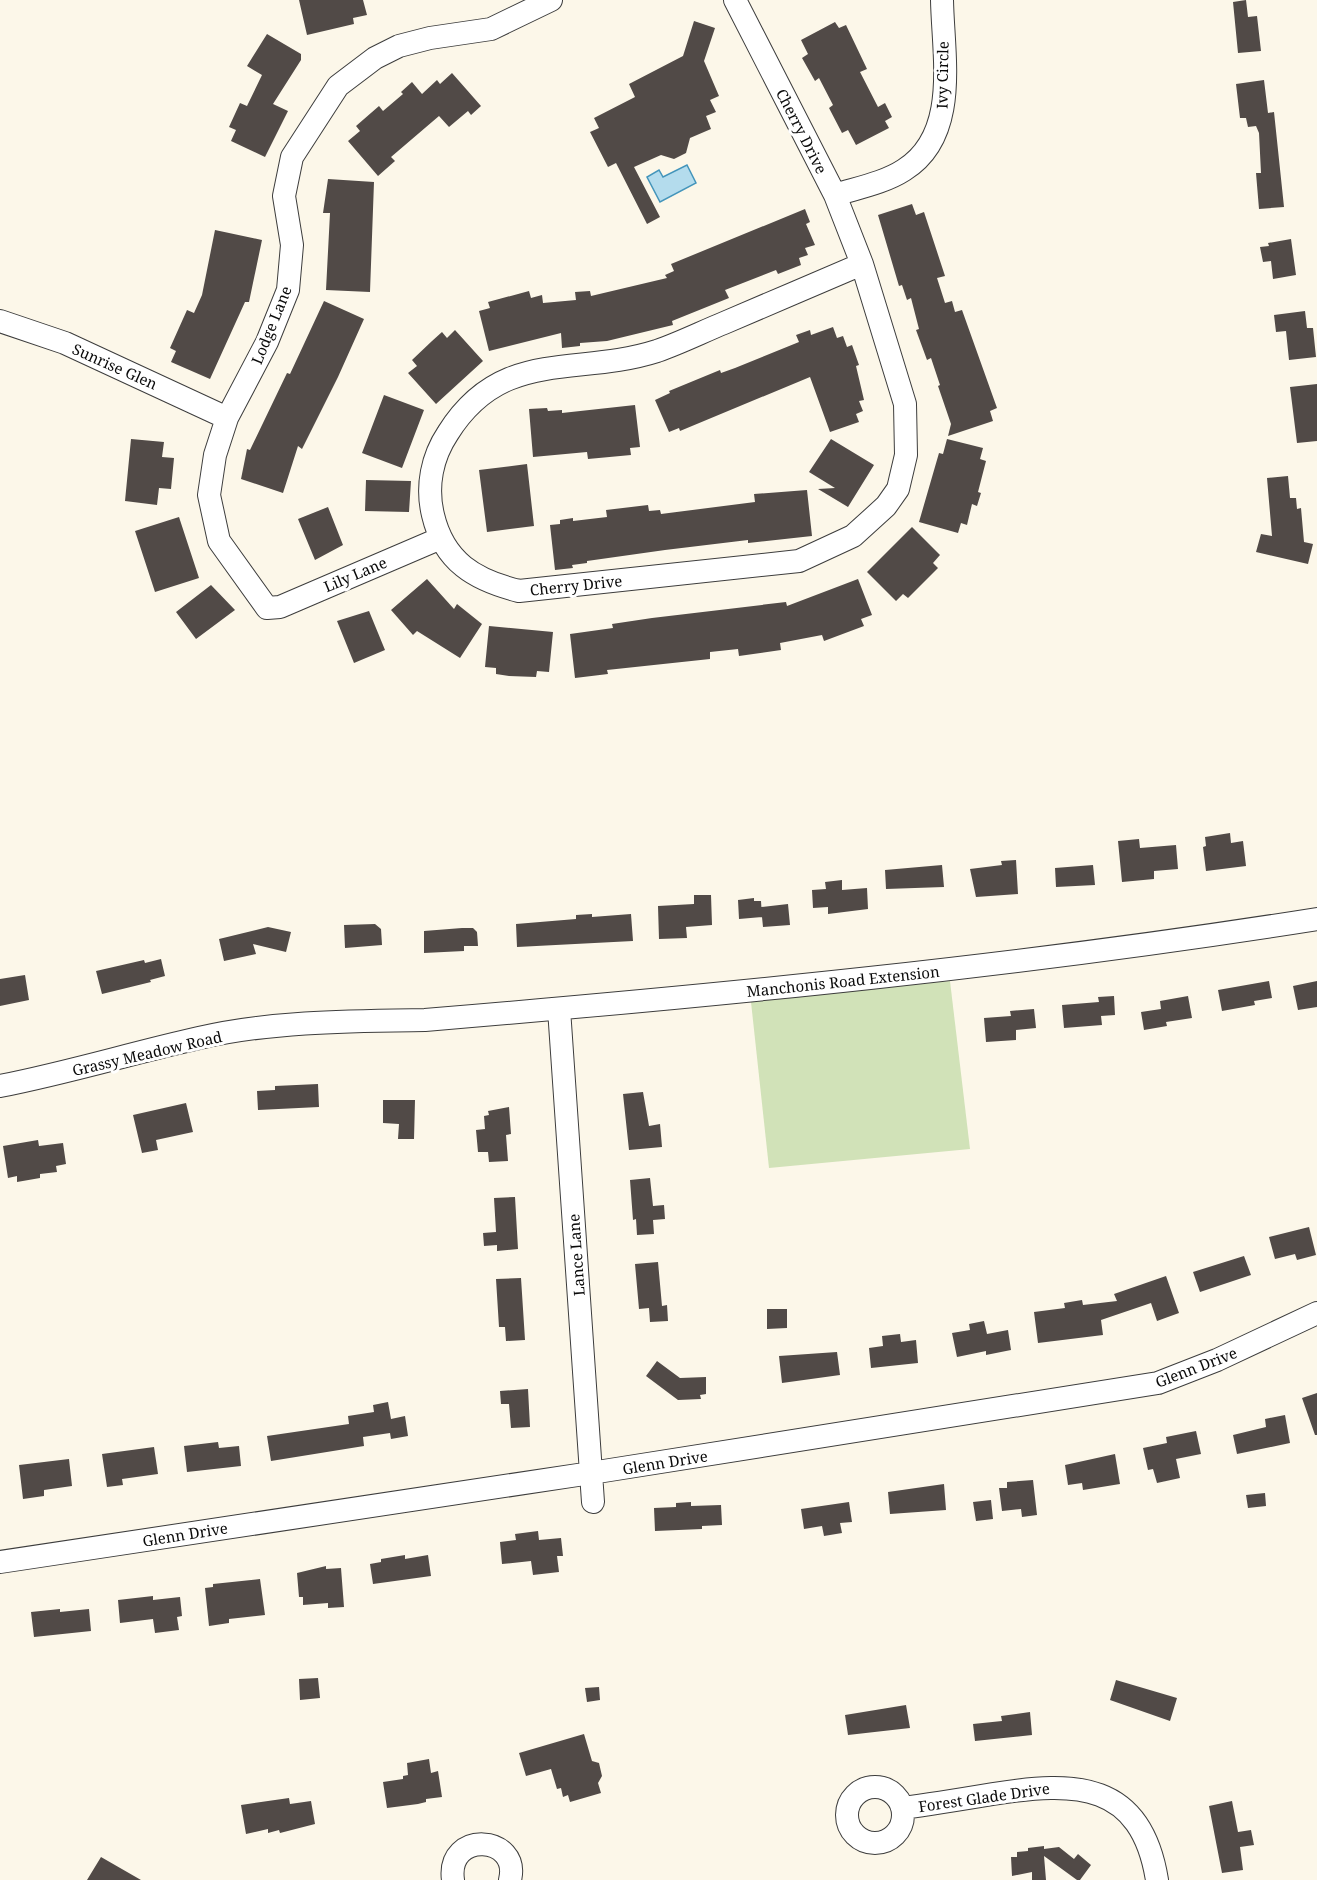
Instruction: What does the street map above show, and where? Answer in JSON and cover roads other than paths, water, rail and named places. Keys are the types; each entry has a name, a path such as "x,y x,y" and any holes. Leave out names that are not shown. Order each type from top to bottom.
{"street":[{"name":"Lodge Lane","path":"267,608 219,541 209,495 215,455 227,418 267,342 288,290 292,245 284,196 292,157 338,86 375,58 399,46 430,38 491,29 551,0"},
{"name":"Cherry Drive","path":"735,0 835,195 862,264 902,387 907,438 898,489 886,506 854,536 799,561 519,591 494,585 460,567 441,538 433,514 430,482 436,452 457,417 477,396 495,383 558,365 613,363 658,351 862,264"},
{"name":"Ivy Circle","path":"835,195 897,174 918,159 933,139 943,107 942,0"},
{"name":"Sunrise Glen","path":"0,321 65,343 227,418"},
{"name":"Lily Lane","path":"267,608 280,607 441,538"},
{"name":"Manchonis Road Extension","path":"367,1021 425,1020 820,984 1128,948 1317,919"},
{"name":"Lance Lane","path":"559,1009 593,1502"},
{"name":"Grassy Meadow Road","path":"0,1086 200,1037 246,1030 367,1021"},
{"name":"Glenn Drive","path":"0,1562 591,1473 1158,1383 1217,1360 1317,1313"},
{"name":"Forest Glade Drive","path":"903,1808 1030,1788 1068,1786 1085,1790 1103,1796 1130,1817 1149,1848 1157,1880"},
{"path":"448,1879 462,1851 480,1844 490,1845 506,1856 510,1864 510,1880"}],"water":[{"path":"687,165 696,183 660,202 647,177 659,170 663,177"}]}
